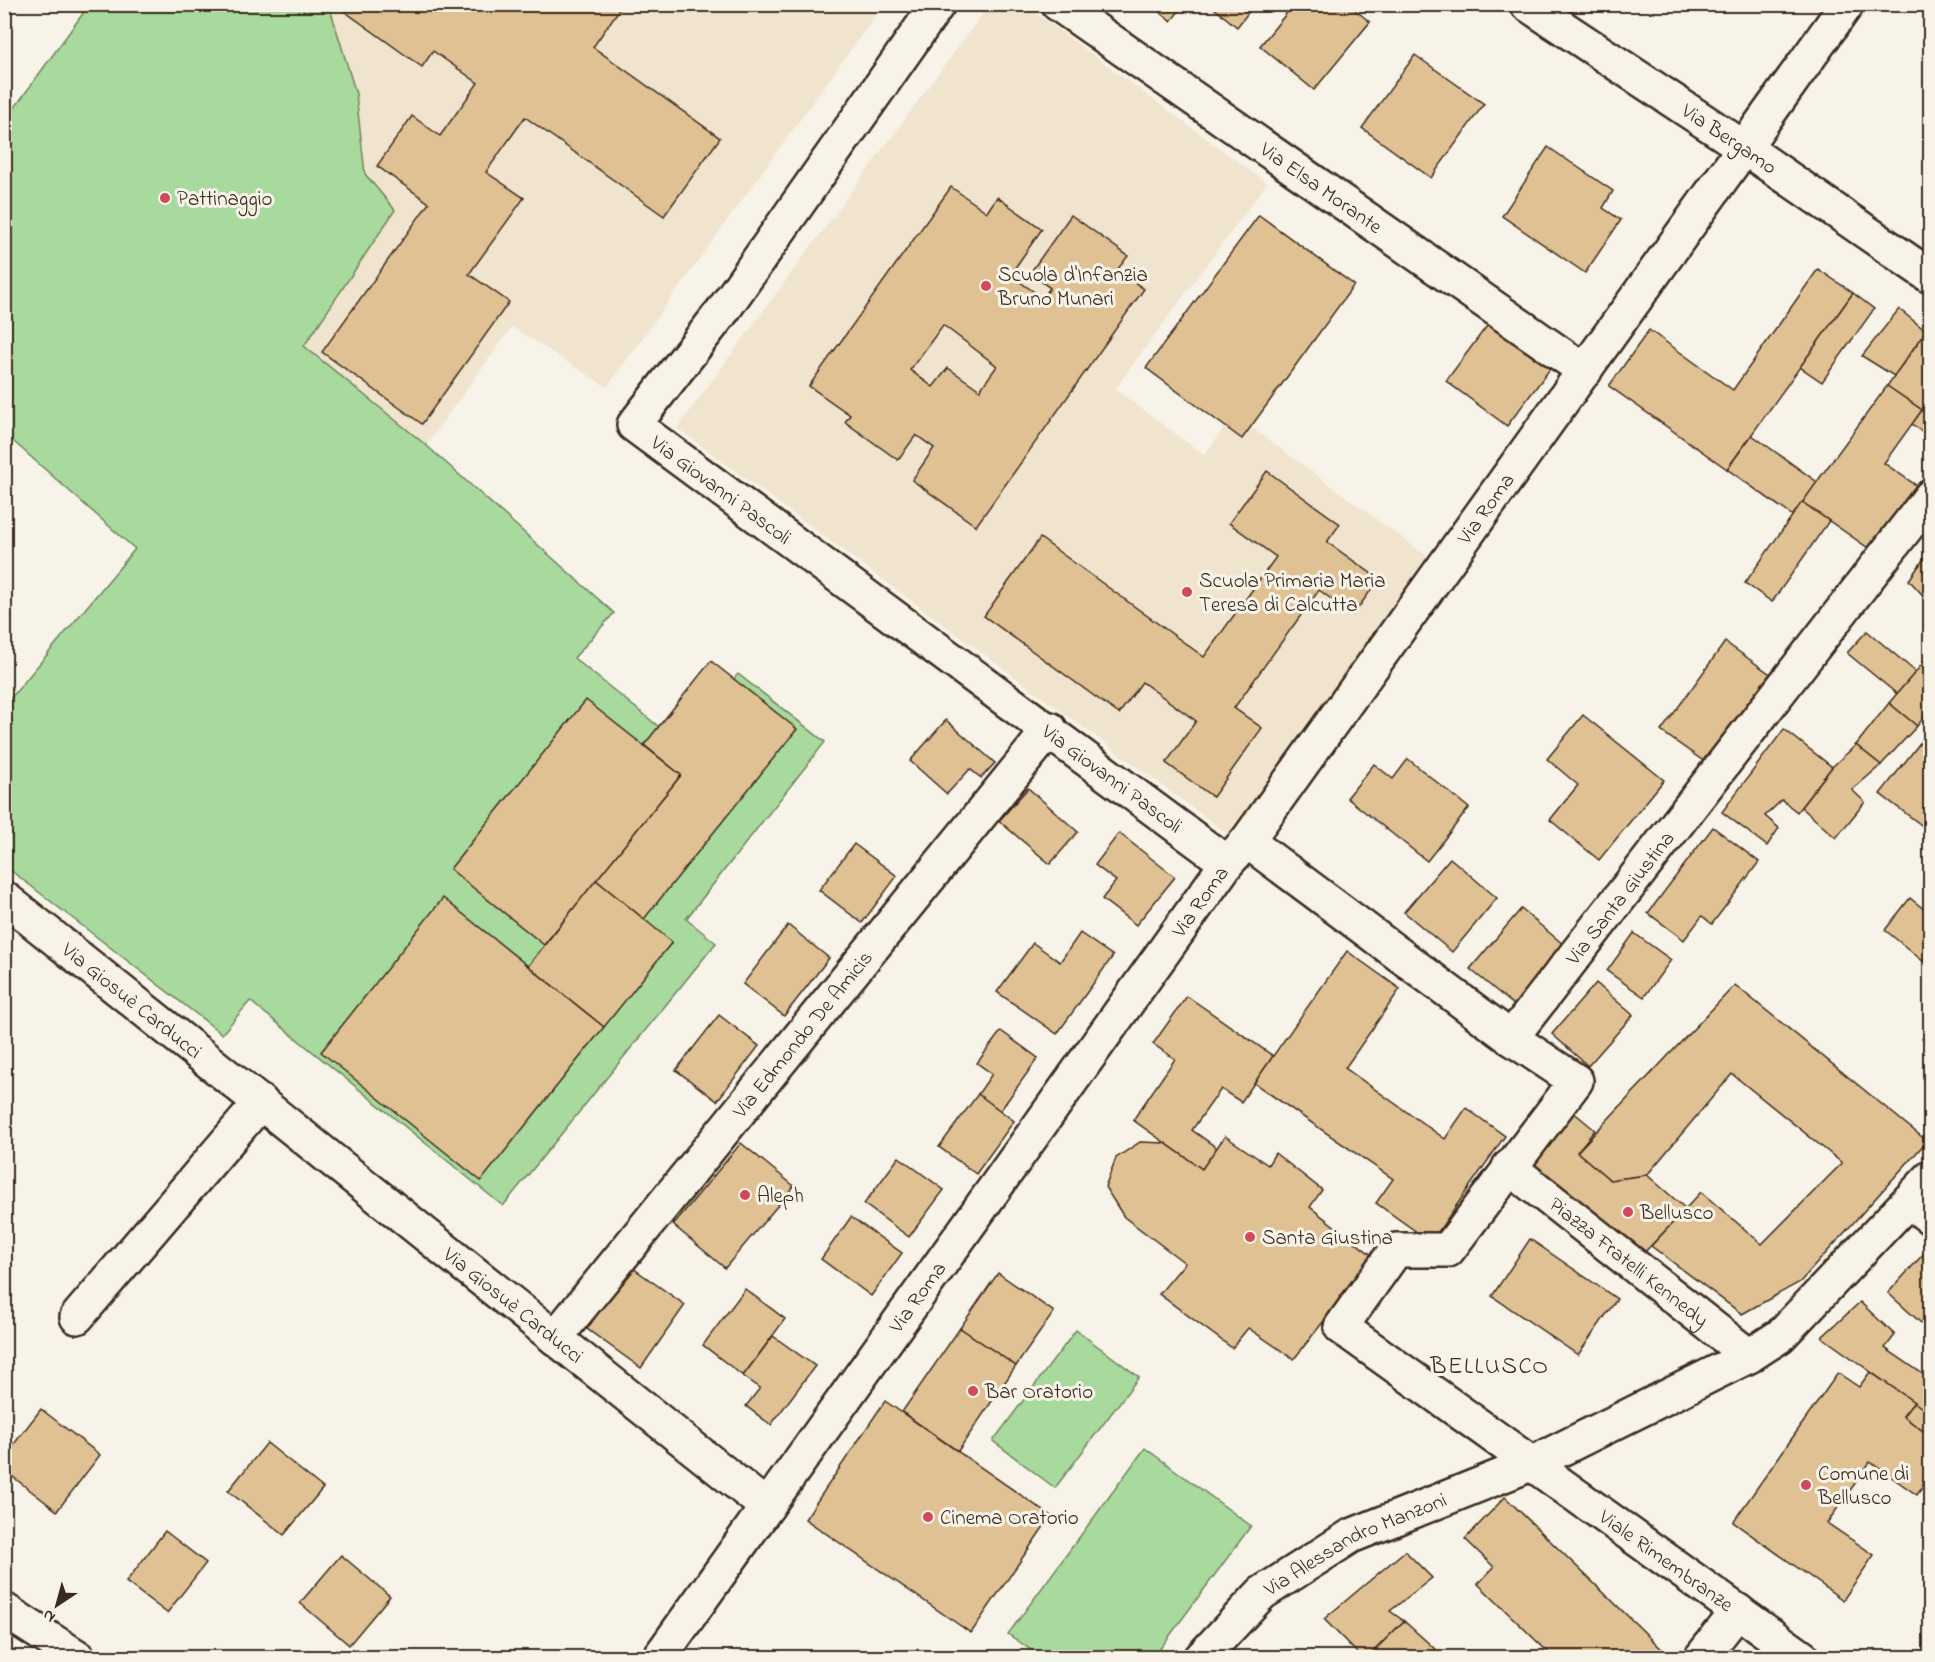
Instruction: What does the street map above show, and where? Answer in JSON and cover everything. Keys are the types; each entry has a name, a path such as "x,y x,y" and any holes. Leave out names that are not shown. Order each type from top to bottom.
{"street":[{"name":"Via Giovanni Pascoli","path":"938,4 724,309 634,424 1050,729 1237,852"},
{"name":"Via Elsa Morante","path":"1058,4 1586,371"},
{"name":"Via Bergamo","path":"1527,4 1746,148 1930,276"},
{"name":"Via Roma","path":"659,1658 1237,852 1586,371 1847,4"},
{"name":"Via Santa Giustina","path":"1510,1038 1930,497"},
{"name":"Via Edmondo De Amicis","path":"555,1338 1050,729"},
{"path":"1237,852 1576,1081 1509,1167"},
{"name":"Via Giosuè Carducci","path":"4,898 767,1507"},
{"path":"77,1317 261,1102"},
{"name":"Viale Rimembranze","path":"1509,1167 1448,1250 1396,1250 1341,1328 1803,1658"},
{"name":"Piazza Fratelli Kennedy","path":"1509,1167 1749,1356"},
{"path":"1531,1464 1749,1356 1780,1336 1918,1216 1930,1178"},
{"name":"Via Alessandro Manzoni","path":"1201,1658 1262,1593 1351,1536 1531,1464"},
{"path":"4,1610 79,1658"},
{"path":"1701,1658 1738,1611"}],"shaded area":[{"path":"874,4 880,9 607,387 512,327 426,445 304,346 394,210 365,174 356,94 329,5"},
{"name":"Scuola d'Infanzia Bruno Munari","path":"989,5 1025,5 1267,183 1115,389 1204,455 1225,427 1251,427 1431,559 1228,834 677,428"}],"green space":[{"path":"89,5 329,5 356,94 365,174 395,210 304,346 426,445 614,613 574,658 679,743 738,674 825,742 686,919 716,943 503,1206 250,1001 222,1034 5,866 5,705 135,549 5,434 5,121"},
{"path":"1076,1330 1139,1377 1055,1488 993,1441"},
{"path":"1145,1448 1251,1526 1154,1657 1041,1657 1008,1634"}],"building":[{"path":"343,4 513,4 522,11 527,4 623,4 593,47 720,138 664,216 525,117 486,172 524,198 469,274 509,302 422,424 322,352 429,203 377,166 412,116 440,136 478,83 433,51 422,67 340,8"},
{"path":"1150,4 1185,4 1171,21"},
{"path":"1209,4 1255,4 1237,27"},
{"path":"1294,4 1312,4 1321,12 1327,4 1348,4 1370,22 1314,90 1260,46"},
{"path":"1415,55 1484,104 1431,178 1362,128"},
{"path":"1548,147 1613,191 1603,208 1621,220 1585,273 1502,216"},
{"path":"951,187 987,212 997,197 1042,229 1010,275 1043,298 1050,288 1030,273 1071,215 1128,256 1117,270 1144,289 976,526 912,480 934,448 916,435 898,460 845,422 850,415 809,386","holes":["943,325 997,366 980,390 948,368 933,387 910,370"]},
{"path":"1259,215 1354,285 1242,439 1146,368"},
{"path":"1818,269 1853,293 1727,469 1609,386 1649,330 1733,390"},
{"path":"1853,293 1874,309 1822,382 1800,367"},
{"path":"1899,309 1926,331 1894,376 1862,356"},
{"path":"1489,323 1550,369 1507,426 1446,381"},
{"path":"1926,331 1930,334 1930,437 1912,424 1922,410 1887,386"},
{"path":"1887,386 1922,410 1884,463 1920,488 1874,552 1802,502"},
{"path":"1752,435 1817,482 1793,516 1727,469"},
{"path":"1267,471 1340,524 1327,542 1379,579 1353,615 1319,590 1234,708 1262,728 1213,797 1166,763 1196,721 1142,682 1119,714 984,616 1040,538 1204,657 1276,557 1229,523"},
{"path":"1802,502 1829,521 1772,602 1745,583"},
{"path":"1930,550 1930,603 1909,580"},
{"path":"1867,631 1916,672 1897,694 1847,653"},
{"path":"1725,642 1773,676 1709,765 1661,731"},
{"path":"1930,655 1930,710 1917,726 1889,703"},
{"path":"711,661 797,729 644,919 596,880 681,775 644,745"},
{"path":"586,700 681,775 544,945 450,869"},
{"path":"1889,703 1917,726 1881,765 1856,745"},
{"path":"1583,715 1664,780 1599,860 1550,820 1578,785 1547,759"},
{"path":"946,720 995,763 981,778 970,769 947,794 910,761"},
{"path":"1784,729 1832,767 1797,812 1782,800 1765,816 1779,828 1767,846 1722,812"},
{"path":"1923,739 1930,742 1930,827 1928,830 1880,794"},
{"path":"1856,745 1881,765 1852,790 1865,802 1836,838 1801,807 1832,767"},
{"path":"1408,759 1469,808 1427,861 1347,798 1374,764 1393,779"},
{"path":"1028,788 1078,832 1050,864 999,821"},
{"path":"1713,827 1759,862 1712,924 1702,916 1684,940 1648,913"},
{"path":"1119,833 1175,877 1136,925 1102,899 1116,881 1095,865"},
{"path":"854,844 897,876 862,923 819,890"},
{"path":"1450,858 1497,898 1452,952 1404,912"},
{"path":"596,880 672,942 604,1027 528,966"},
{"path":"443,898 604,1027 481,1181 321,1052"},
{"path":"1910,898 1930,914 1930,967 1885,930"},
{"path":"1521,909 1570,950 1520,1010 1470,969"},
{"path":"788,925 829,958 784,1016 743,984"},
{"path":"1080,933 1113,956 1057,1034 997,992 1033,943 1060,962"},
{"path":"1634,933 1671,960 1644,997 1607,971"},
{"path":"1347,951 1400,989 1345,1068 1445,1139 1466,1108 1505,1136 1431,1242 1376,1203 1393,1179 1254,1083"},
{"path":"1596,983 1633,1015 1588,1066 1552,1034"},
{"path":"1735,985 1927,1141 1800,1282 1742,1314 1651,1246 1701,1192 1762,1244 1842,1163 1732,1074 1647,1175 1610,1180 1577,1152"},
{"path":"1187,996 1273,1056 1241,1102 1221,1089 1192,1130 1217,1148 1202,1169 1133,1120 1175,1059 1153,1044"},
{"path":"719,1015 759,1046 717,1101 676,1070"},
{"path":"1930,1029 1930,1046 1922,1039"},
{"path":"1001,1031 1038,1058 1000,1111 978,1094 992,1074 977,1063"},
{"path":"978,1094 1014,1121 976,1174 939,1147"},
{"path":"1572,1111 1595,1130 1577,1152 1610,1180 1647,1175 1686,1209 1637,1260 1528,1166"},
{"name":"Santa Giustina","path":"1225,1136 1268,1165 1275,1153 1322,1190 1310,1207 1374,1257 1294,1359 1248,1328 1232,1348 1159,1294 1185,1263 1124,1217 1105,1187 1116,1158 1140,1142 1165,1143 1202,1169"},
{"path":"741,1143 794,1186 725,1268 673,1225"},
{"path":"899,1157 944,1190 909,1237 864,1204"},
{"path":"851,1217 902,1253 871,1296 821,1259"},
{"path":"1530,1239 1617,1299 1578,1355 1492,1296"},
{"path":"1928,1249 1930,1252 1930,1331 1888,1293"},
{"path":"630,1266 685,1305 641,1368 587,1329"},
{"path":"998,1273 1054,1312 1016,1366 960,1328"},
{"path":"745,1289 785,1319 743,1376 703,1345"},
{"path":"1860,1302 1895,1335 1885,1348 1930,1379 1930,1414 1822,1337"},
{"path":"960,1328 1016,1366 958,1451 902,1412"},
{"path":"773,1336 815,1366 771,1425 746,1406 760,1388 743,1376"},
{"name":"Comune di Bellusco","path":"1870,1372 1914,1402 1903,1416 1930,1436 1930,1476 1917,1495 1870,1462 1827,1523 1874,1555 1843,1600 1733,1522 1838,1373 1859,1387"},
{"name":"Cinema Oratorio","path":"885,1401 1051,1516 971,1633 805,1519"},
{"path":"1914,1402 1930,1414 1930,1436 1903,1416"},
{"path":"41,1409 100,1455 57,1511 4,1470 4,1457"},
{"path":"267,1443 323,1488 284,1535 228,1491"},
{"path":"1505,1497 1671,1658 1554,1658 1478,1584 1494,1567 1465,1539"},
{"path":"165,1531 206,1563 167,1613 126,1582"},
{"path":"1405,1551 1432,1578 1390,1611 1404,1621 1367,1658 1362,1658 1324,1619"},
{"path":"341,1555 390,1596 349,1645 300,1603"},
{"path":"1404,1621 1445,1658 1367,1658"}],"place":[{"name":"Pattinaggio","path":"165,198"},
{"name":"Scuola d'Infanzia Bruno Munari","path":"986,286"},
{"name":"Scuola Primaria Maria Teresa di Calcutta","path":"1187,592"},
{"name":"Aleph","path":"745,1195"},
{"name":"Bellusco","path":"1628,1212"},
{"name":"Santa Giustina","path":"1250,1237"},
{"name":"Bar Oratorio","path":"973,1391"},
{"name":"Comune di Bellusco","path":"1806,1485"},
{"name":"Cinema Oratorio","path":"928,1517"}],"district":[{"name":"BELLUSCO","path":"1490,1365"}]}
